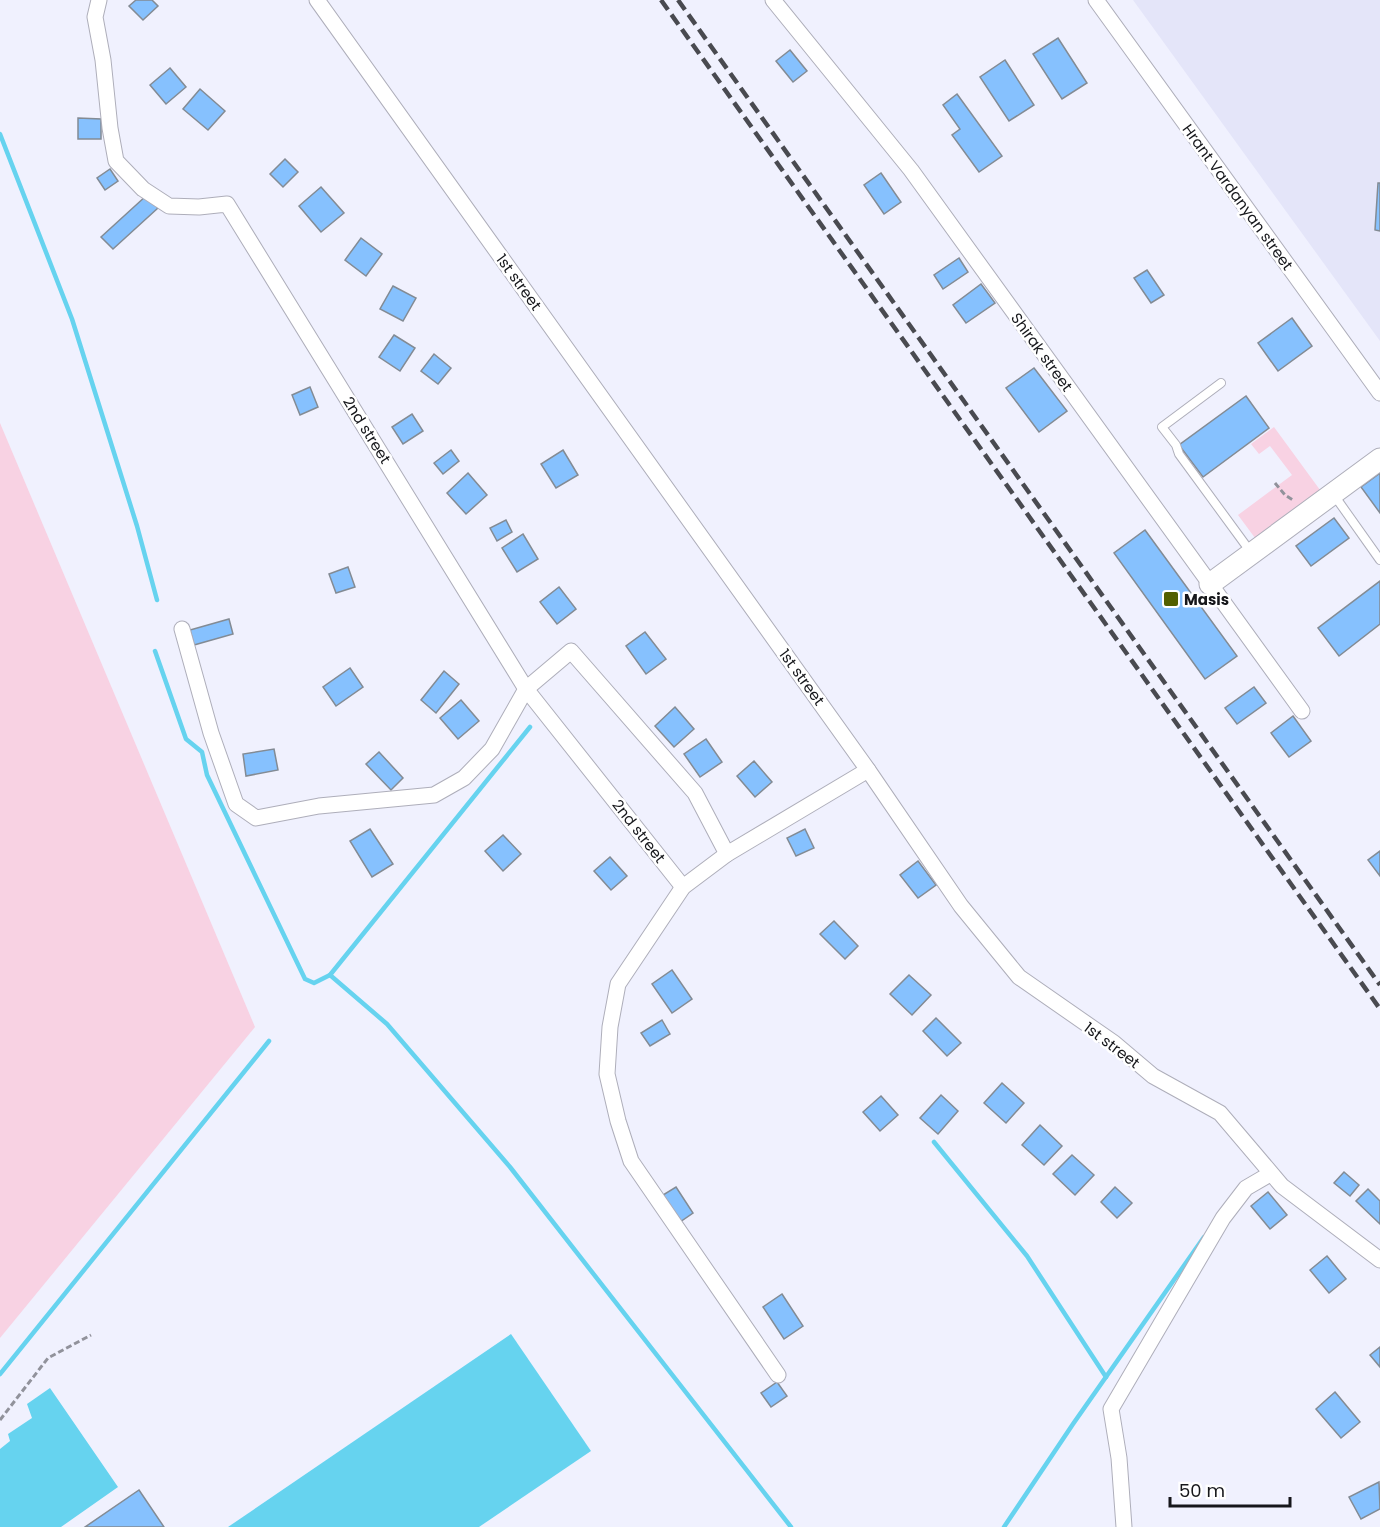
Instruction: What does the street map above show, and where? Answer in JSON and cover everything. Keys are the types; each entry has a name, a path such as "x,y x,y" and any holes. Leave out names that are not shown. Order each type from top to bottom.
{"main road":[{"path":"1210,584 1380,459"}],"street":[{"name":"2nd street","path":"99,0 95,17 104,60 110,128 116,161 143,189 169,206 199,207 227,204 526,689 684,887"},
{"name":"1st street","path":"317,0 868,771 961,906 1019,977 1114,1043 1153,1076 1220,1113 1282,1186 1380,1260"},
{"name":"Shirak street","path":"773,0 911,170 1302,711"},
{"name":"Hrant Vardanyan street","path":"1096,0 1380,393"},
{"path":"182,629 211,733 236,804 256,818 319,806 434,795 464,778 492,749 526,689 571,651 695,793 727,854"},
{"path":"778,1375 631,1161 618,1121 607,1074 610,1027 618,984 684,887 727,854 868,771"},
{"path":"1124,1527 1119,1458 1111,1409 1223,1218 1246,1188 1270,1174"}],"lane":[{"path":"1221,383 1162,427 1252,554"},
{"path":"1333,493 1380,561"}],"path":[{"path":"0,1420 48,1358 90,1335"}],"shaded area":[{"path":"1133,0 1380,0 1380,341"},
{"path":"0,423 255,1027 0,1338"},
{"path":"1274,427 1323,494 1258,542 1238,515 1292,475 1270,446 1259,454 1251,444"}],"water":[{"path":"511,1334 591,1451 479,1527 228,1527"},
{"path":"50,1388 118,1487 61,1527 0,1527 0,1449 10,1441 8,1434 32,1418 27,1404"}],"building":[{"path":"136,0 152,0 158,6 143,20 129,6"},
{"path":"1058,38 1087,83 1062,99 1033,54"},
{"path":"790,50 807,71 793,82 776,61"},
{"path":"1005,60 1034,105 1009,121 980,77"},
{"path":"170,68 186,87 166,104 150,85"},
{"path":"200,89 225,111 208,130 183,109"},
{"path":"957,94 1002,156 979,172 952,135 960,129 943,105"},
{"path":"78,118 101,119 101,139 78,139"},
{"path":"285,159 298,172 283,187 270,174"},
{"path":"110,169 118,181 105,190 97,178"},
{"path":"881,173 901,202 884,214 864,185"},
{"path":"1378,183 1380,183 1380,231 1375,230"},
{"path":"321,187 344,213 321,232 299,206"},
{"path":"147,195 158,208 113,249 101,237"},
{"path":"361,238 382,254 366,276 345,260"},
{"path":"959,258 968,272 943,289 934,275"},
{"path":"1147,270 1164,295 1151,303 1134,278"},
{"path":"981,284 995,303 966,323 953,305"},
{"path":"393,286 416,298 403,321 380,309"},
{"path":"1292,318 1312,346 1278,371 1258,343"},
{"path":"394,335 415,348 400,371 379,357"},
{"path":"434,354 451,368 438,384 421,371"},
{"path":"1034,368 1067,411 1039,432 1006,388"},
{"path":"310,387 318,407 300,415 292,395"},
{"path":"1246,396 1269,428 1203,477 1179,445"},
{"path":"412,414 423,431 403,444 392,427"},
{"path":"451,450 459,461 443,474 434,463"},
{"path":"563,450 578,475 556,488 541,464"},
{"path":"468,473 487,495 466,514 447,493"},
{"path":"1380,473 1380,513 1361,487"},
{"path":"1334,518 1349,538 1311,566 1296,546"},
{"path":"506,520 512,532 497,541 490,528"},
{"path":"1145,530 1237,656 1205,679 1114,553"},
{"path":"523,534 538,559 517,572 502,548"},
{"path":"348,567 355,587 336,593 329,574"},
{"path":"1380,581 1380,624 1339,656 1318,628"},
{"path":"559,587 576,609 557,624 540,602"},
{"path":"229,619 233,634 194,645 190,630"},
{"path":"645,632 666,659 646,674 626,646"},
{"path":"350,668 363,687 336,706 323,687"},
{"path":"444,671 459,684 436,713 421,700"},
{"path":"1254,687 1266,703 1237,724 1225,708"},
{"path":"461,700 479,721 458,739 440,718"},
{"path":"675,707 694,729 674,747 655,726"},
{"path":"1293,716 1311,741 1289,757 1271,733"},
{"path":"706,739 722,762 700,777 684,754"},
{"path":"274,749 278,770 246,776 243,754"},
{"path":"379,752 403,778 391,790 366,764"},
{"path":"754,761 772,782 755,797 737,776"},
{"path":"370,829 393,864 372,877 350,841"},
{"path":"805,829 814,848 796,856 787,838"},
{"path":"503,835 521,854 503,871 485,851"},
{"path":"1380,851 1380,876 1368,860"},
{"path":"610,857 627,876 611,890 594,871"},
{"path":"918,861 936,885 918,898 900,875"},
{"path":"834,921 858,946 845,959 820,934"},
{"path":"672,970 692,999 672,1013 652,984"},
{"path":"909,975 931,995 912,1015 890,994"},
{"path":"936,1018 961,1043 947,1056 923,1031"},
{"path":"662,1020 670,1034 650,1046 641,1033"},
{"path":"1002,1083 1024,1103 1006,1123 984,1103"},
{"path":"941,1095 958,1111 938,1134 920,1118"},
{"path":"881,1096 898,1115 880,1131 863,1112"},
{"path":"1040,1125 1062,1146 1044,1165 1022,1145"},
{"path":"1072,1155 1094,1175 1075,1195 1053,1174"},
{"path":"1344,1172 1359,1185 1350,1196 1334,1183"},
{"path":"676,1187 693,1213 680,1222 663,1195"},
{"path":"1115,1187 1132,1203 1117,1218 1101,1202"},
{"path":"1368,1189 1380,1201 1380,1224 1356,1201"},
{"path":"1268,1192 1287,1215 1270,1229 1251,1206"},
{"path":"1327,1256 1346,1279 1329,1293 1310,1270"},
{"path":"782,1294 803,1326 784,1339 763,1307"},
{"path":"1380,1347 1380,1367 1370,1355"},
{"path":"777,1382 787,1396 771,1407 761,1393"},
{"path":"1335,1392 1360,1422 1341,1438 1316,1409"},
{"path":"1379,1482 1380,1509 1361,1519 1349,1497"},
{"path":"139,1490 164,1527 85,1527"}],"waterway":[{"path":"0,134 72,319 137,526 157,600"},
{"path":"155,651 186,739 202,752 207,775 305,979 314,983 330,975 530,727"},
{"path":"330,975 387,1024 510,1167 791,1527"},
{"path":"0,1374 269,1041"},
{"path":"934,1142 1027,1256 1106,1377"},
{"path":"1004,1527 1204,1237"}],"railway":[{"path":"661,0 1380,1009"},
{"path":"678,0 1380,985"}],"place":[{"name":"Masis","path":"1171,599"}]}
